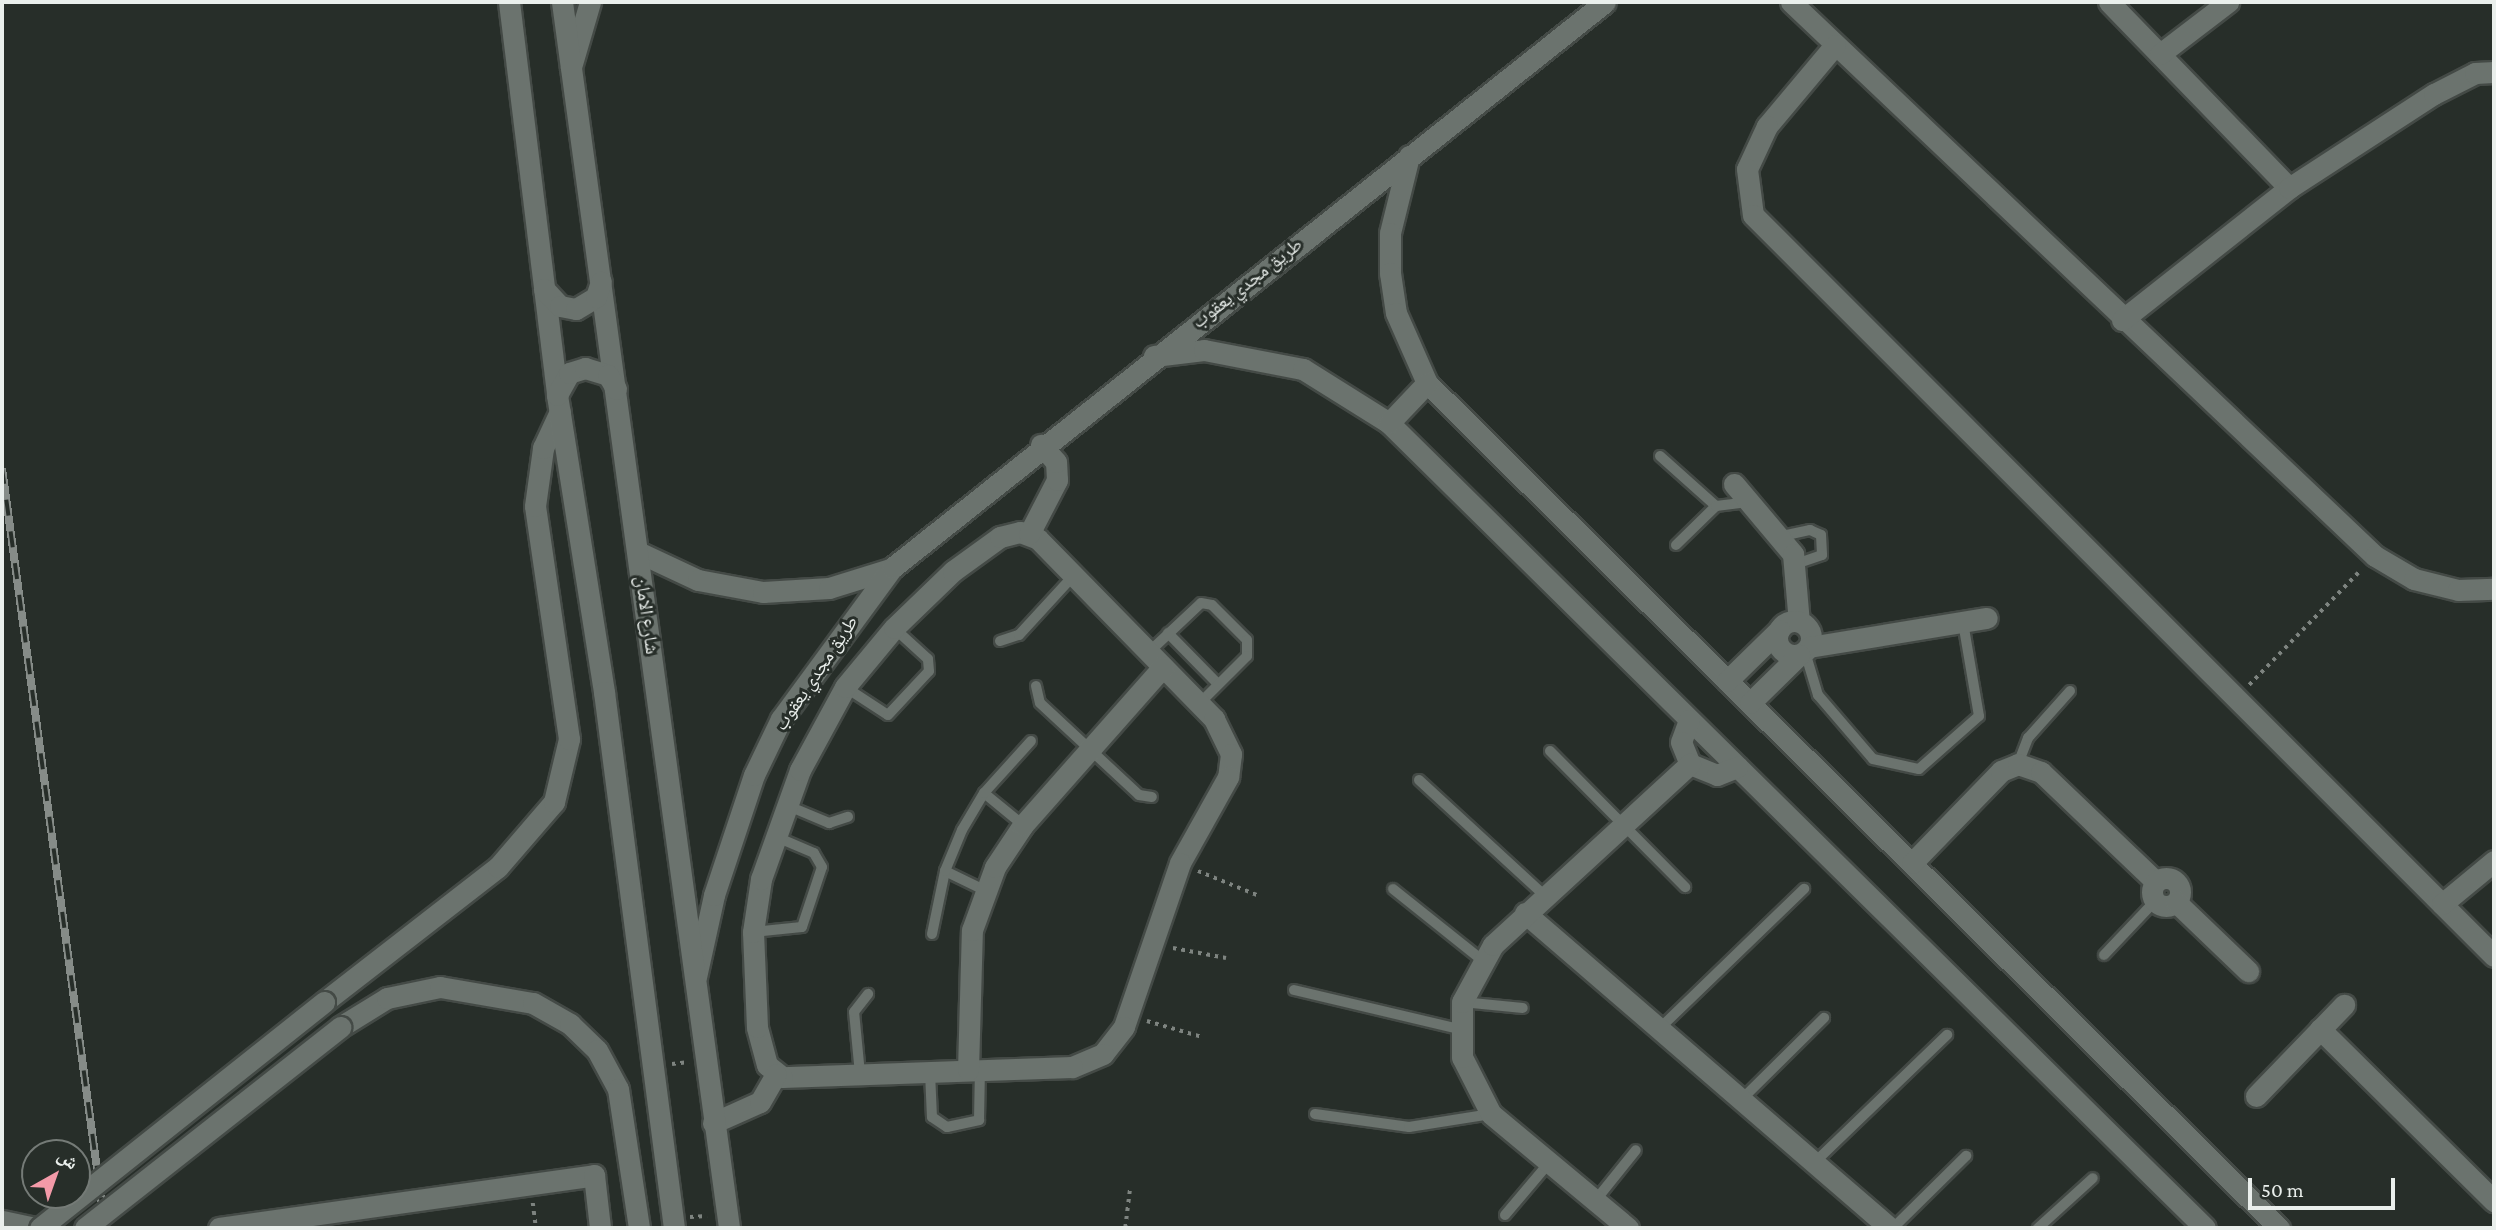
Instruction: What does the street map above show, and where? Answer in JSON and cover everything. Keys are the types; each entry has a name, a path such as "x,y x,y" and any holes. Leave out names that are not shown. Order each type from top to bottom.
{"street":[{"path":"509,2 558,404 604,692 682,1219"},
{"name":"شارع الامان","path":"562,2 638,552 694,986 694,1066 713,1122 720,1220"},
{"path":"570,67 590,2"},
{"name":"طريق مجدي يعقوب","path":"694,986 714,895 754,775 782,719 892,568 1041,445 1605,2"},
{"path":"1791,2 2122,320 2375,556 2414,579 2458,590 2494,589"},
{"path":"2109,2 2289,188"},
{"path":"2160,54 2228,2"},
{"path":"1835,45 1757,147 1747,169 1753,215 2494,956"},
{"path":"2122,320 2289,188 2434,94 2475,73 2494,72"},
{"path":"1409,156 1390,233 1390,274 1396,313 1427,383 2279,1228"},
{"path":"544,289 553,302 576,309 596,297 601,282"},
{"path":"1154,356 1203,351 1291,366 1348,392 1389,423 2205,1228"},
{"path":"40,1228 498,867 543,820 558,792 569,739 536,496 543,448 569,373 585,368 608,375 616,389"},
{"path":"1389,423 1427,383"},
{"path":"1029,534 1057,480 1056,462 1041,445"},
{"path":"1734,484 1782,536 1796,564 1799,622"},
{"path":"1029,534 1074,575 1199,704 1224,733 1231,765 1180,863 1128,1016 1112,1046 1083,1064 930,1072 776,1074 767,1065 757,1027 753,932 774,836 786,805 845,687 894,628 1000,537 1029,534"},
{"name":"طريق مجدي يعقوب","path":"638,552 698,580 764,592 829,588 892,568"},
{"path":"1779,630 1781,649 1804,651 1987,618"},
{"path":"1727,681 1779,630 1799,622"},
{"path":"1750,703 1804,651 1809,629 1799,622"},
{"path":"974,1070 967,970 984,890 1023,825 1089,748 1156,660"},
{"path":"1689,720 1681,742 1690,764 1717,775 1737,767"},
{"path":"1623,1227 1491,1114 1472,1087 1459,1029 1462,1002 1482,960 1525,913 1690,764"},
{"path":"1912,863 2001,771 2018,764 2041,772 2162,895 2248,971"},
{"path":"2442,904 2494,861"},
{"path":"1525,913 1892,1228"},
{"path":"85,1228 341,1027 387,998 440,987 533,1003 570,1024 597,1050 618,1089 639,1228"},
{"path":"2256,1096 2344,1005"},
{"path":"2320,1030 2494,1201"},
{"path":"713,1122 760,1102 776,1074"},
{"path":"219,1228 345,1220 594,1175 600,1228"},
{"path":"2,1221 34,1228"}],"lane":[{"path":"1660,456 1716,506"},
{"path":"1676,545 1716,506 1751,503"},
{"path":"1782,536 1810,530 1821,535 1822,555 1796,564"},
{"path":"1000,640 1019,635 1074,575"},
{"path":"1156,660 1168,633 1206,602 1247,640 1247,656 1199,704"},
{"path":"1804,651 1818,695 1873,759 1919,769 1979,716 1963,622"},
{"path":"845,687 888,715 929,671 928,659 894,628"},
{"path":"1168,633 1218,684"},
{"path":"1037,686 1040,703 1139,795 1152,797"},
{"path":"2018,764 2028,738 2070,691"},
{"path":"932,934 945,871 984,793 1031,741"},
{"path":"1550,751 1685,887"},
{"path":"1419,780 1545,895"},
{"path":"984,793 1023,825"},
{"path":"786,805 829,823 848,817"},
{"path":"753,932 802,927 822,867 814,853 774,836"},
{"path":"945,871 984,890"},
{"path":"1659,1029 1804,889"},
{"path":"1393,890 1482,960"},
{"path":"2104,956 2162,895"},
{"path":"1294,990 1459,1029"},
{"path":"860,1074 854,1012 868,994"},
{"path":"1462,1002 1523,1008"},
{"path":"1741,1100 1824,1018"},
{"path":"1814,1163 1947,1035"},
{"path":"930,1072 932,1117 947,1128 979,1120 974,1070"},
{"path":"1315,1114 1409,1126 1491,1114"},
{"path":"1595,1201 1636,1150"},
{"path":"1892,1228 1966,1156"},
{"path":"1505,1215 1549,1163"},
{"path":"2038,1228 2093,1178"}],"path":[{"path":"2236,699 2375,556"},
{"path":"1180,863 1257,895"},
{"path":"1151,944 1226,958"},
{"path":"1128,1016 1202,1037"},
{"path":"685,1049 694,1066"},
{"path":"666,1051 669,1077"},
{"path":"668,1064 694,1066"},
{"path":"1125,1228 1130,1189"},
{"path":"705,1203 720,1220"},
{"path":"682,1219 720,1220"},
{"path":"708,1228 720,1220"}],"railway":[{"path":"2,468 105,1228"}]}
